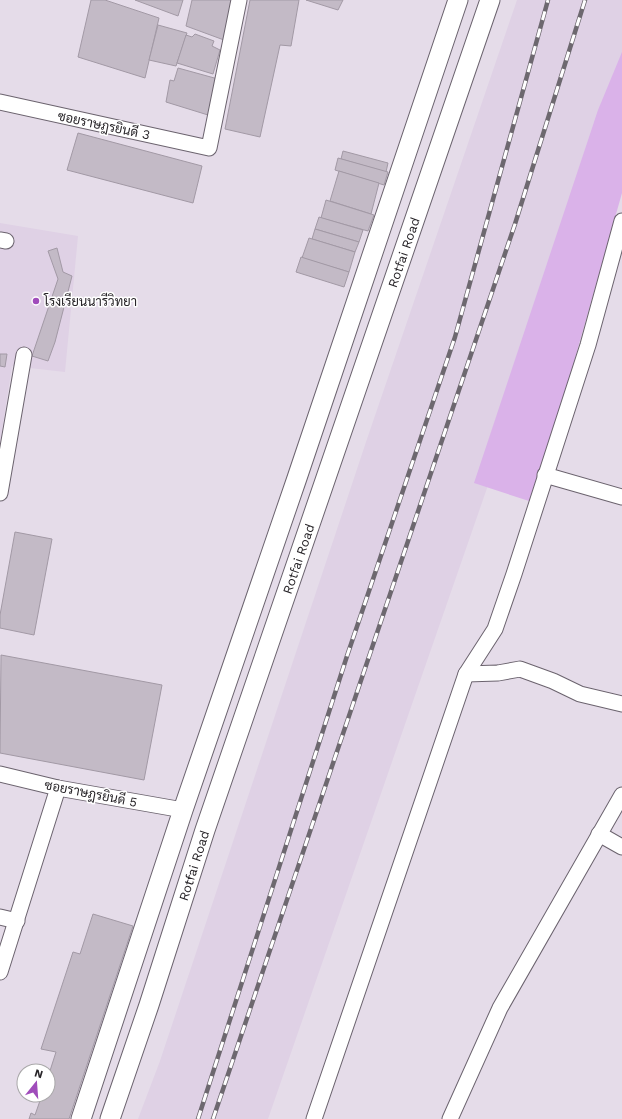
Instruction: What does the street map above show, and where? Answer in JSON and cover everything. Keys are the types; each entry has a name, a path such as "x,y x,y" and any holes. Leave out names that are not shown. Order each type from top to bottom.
{"street":[{"name":"ซอยราษฎรยินดี 3","path":"0,102 208,148 239,0"},
{"name":"Rotfai Road","path":"82,1119 183,810 297,478 458,0"},
{"name":"Rotfai Road","path":"110,1119 150,1004 207,822 490,0"},
{"path":"314,1119 466,674 495,629 588,345 622,221"},
{"path":"0,493 24,355"},
{"path":"545,475 622,497"},
{"path":"466,674 498,673 520,669 553,681 587,697 622,704"},
{"name":"ซอยราษฎรยินดี 5","path":"0,774 58,788 183,810"},
{"path":"0,972 58,788"},
{"path":"450,1119 500,1008 622,794"},
{"path":"599,834 622,847"},
{"path":"0,917 17,922"},
{"path":"123,995 150,1004"}],"shaded area":[{"path":"517,0 622,0 622,85 578,226 268,1119 138,1119 160,1061 366,442"},
{"path":"622,52 622,193 570,376 529,501 474,483 598,110"},
{"name":"โรงเรียนนารีวิทยา","path":"0,223 78,236 65,372 12,366 0,444"}],"building":[{"path":"91,0 105,0 159,18 145,78 78,57"},
{"path":"135,0 183,0 178,16"},
{"path":"192,0 233,0 224,40 186,26"},
{"path":"250,0 299,0 291,46 280,45 260,137 225,129"},
{"path":"306,0 343,0 338,10"},
{"path":"158,25 187,33 176,66 149,60"},
{"path":"195,34 214,41 212,46 220,50 213,74 177,63 186,35 192,37"},
{"path":"178,68 218,79 208,115 166,102 170,80 174,81"},
{"path":"78,133 202,166 193,203 67,170"},
{"path":"343,151 388,163 386,172 341,159"},
{"path":"338,158 388,172 384,185 335,170"},
{"path":"339,171 379,183 371,214 330,201"},
{"path":"326,200 374,215 368,231 321,218"},
{"path":"319,217 363,230 359,242 315,229"},
{"path":"315,229 359,242 355,252 312,239"},
{"path":"309,238 355,252 349,272 302,258"},
{"path":"57,248 63,272 72,276 55,342 48,361 32,356 58,279 48,251"},
{"path":"301,257 349,272 344,287 296,272"},
{"path":"0,354 7,354 5,367 0,366"},
{"path":"15,532 52,539 34,635 0,628 0,615"},
{"path":"1,655 162,685 144,780 0,753"},
{"path":"93,914 133,926 69,1119 29,1119 31,1113 35,1115 39,1103 56,1103 56,1063 52,1063 56,1052 41,1049 73,952 80,954"}],"railway":[{"path":"198,1119 347,656 455,337 548,0"},
{"path":"213,1119 515,224 585,0"}],"place":[{"name":"โรงเรียนนารีวิทยา","path":"36,301"}]}
